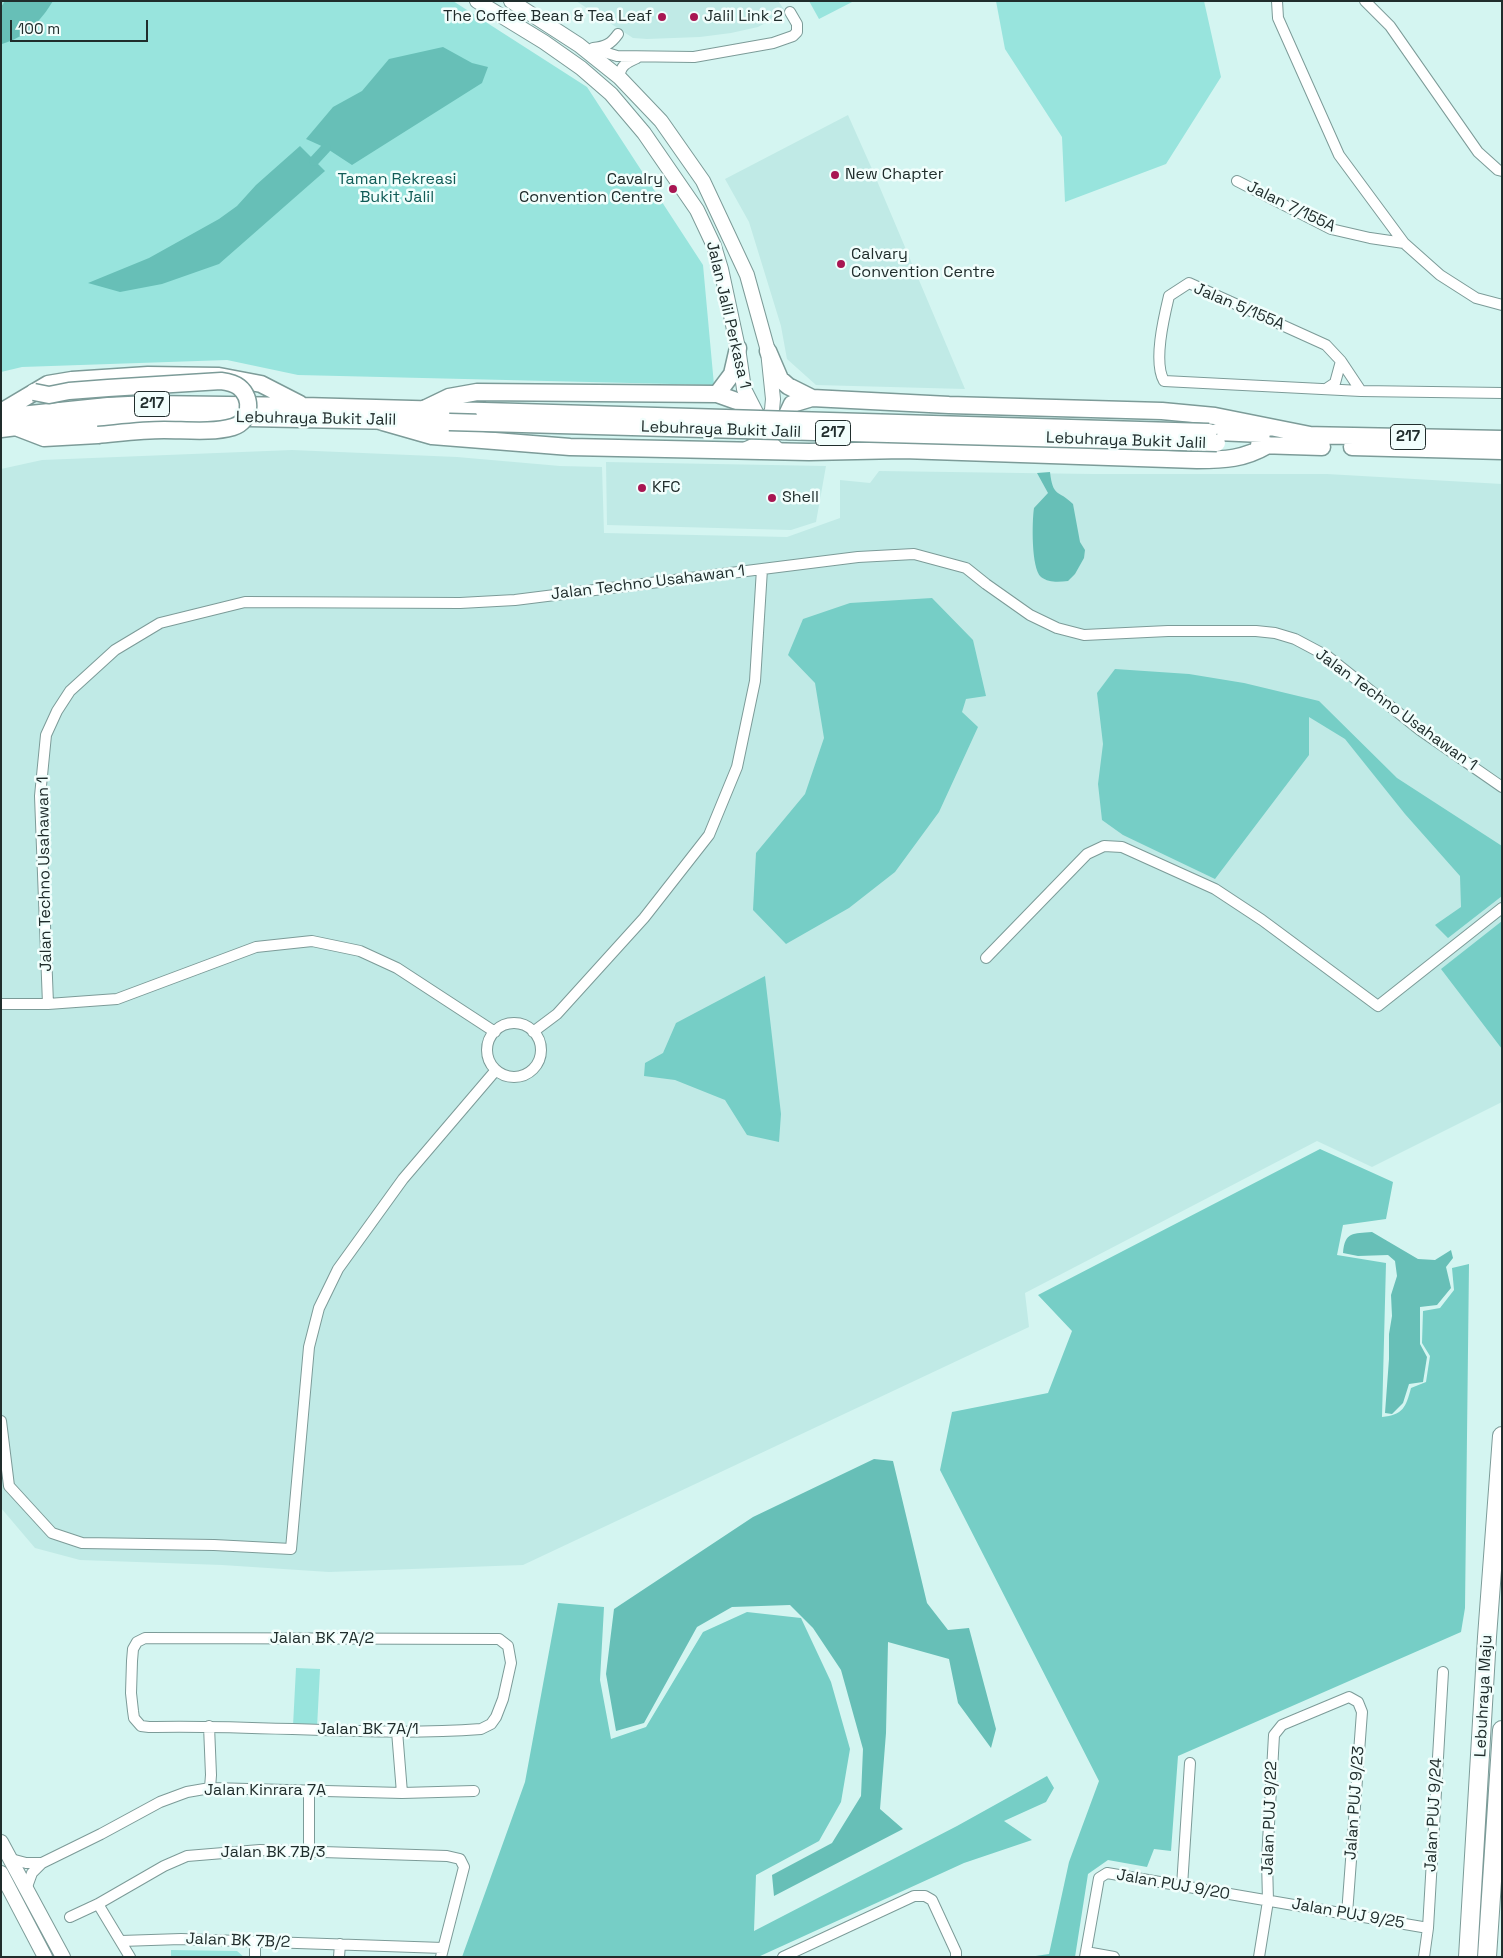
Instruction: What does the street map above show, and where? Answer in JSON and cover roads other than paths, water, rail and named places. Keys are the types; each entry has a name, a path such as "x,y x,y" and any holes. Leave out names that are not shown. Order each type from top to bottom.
{"highway":[{"path":"717,394 732,374 738,348"},
{"path":"768,351 780,379 788,386 812,398"},
{"path":"1,412 48,384 72,380 148,375 220,376 261,384 304,406"},
{"path":"8,428 44,438 155,430 234,427 243,422 247,416 248,400 238,386 221,382 108,388 69,391 49,395 34,392"},
{"path":"422,410 449,397 477,392 717,394 745,404 754,418 749,434 727,450"},
{"path":"809,452 792,437 785,419 792,404 812,398 949,405 1162,411 1215,416 1315,436"},
{"name":"Lebuhraya Bukit Jalil","path":"1,417 141,404 304,406 1217,438 1268,445 1502,451"},
{"name":"Lebuhraya Bukit Jalil","path":"8,428 56,422 148,416 1217,438 1315,436 1502,439"},
{"path":"376,420 432,436 570,447 780,452 902,450 1229,460 1254,454 1268,445"},
{"name":"Lebuhraya Maju","path":"1468,1957 1487,1637 1502,1436"},
{"name":"Lebuhraya Maju","path":"1487,1957 1502,1730"}],"main road":[{"name":"Jalan Jalil Perkasa 1","path":"477,1 544,42 581,68 611,94 644,133 697,210 708,233 721,269 738,348 744,389 772,444 780,452"},
{"name":"Jalan Jalil Perkasa 1","path":"511,1 579,45 619,77 642,99 661,122 703,181 747,276 768,351 772,410 757,444 744,450"},
{"path":"744,389 754,394 763,394 768,392 771,385"},
{"path":"1,1842 63,1957"},
{"path":"1,1872 45,1957"}],"street":[{"path":"1277,1 1278,18 1339,155 1404,243 1440,275 1476,298 1502,305"},
{"path":"1365,1 1390,26 1478,152 1498,170 1502,171"},
{"path":"579,45 617,56 638,58 694,57 773,43 793,36 797,32 796,24 790,12"},
{"path":"594,48 612,43 618,34"},
{"path":"619,77 620,68 638,58"},
{"name":"Jalan 7/155A","path":"1237,181 1331,229 1404,243"},
{"name":"Jalan 5/155A","path":"1361,391 1342,361 1326,345 1189,283 1169,296 1161,331 1159,374 1164,381 1361,391 1502,393"},
{"path":"1326,389 1335,383 1342,361"},
{"name":"Jalan Techno Usahawan 1","path":"48,1004 40,796 46,735 57,711 70,691 116,650 160,624 245,602 460,603 515,600 867,556 914,554 966,568 1030,615 1057,628 1084,634 1168,631 1256,631 1275,633 1295,639 1327,656 1420,730 1502,787"},
{"path":"534,1032 557,1014 644,918 708,835 737,767 755,681 762,569"},
{"path":"986,958 1087,854 1104,846 1122,847 1215,889 1262,920 1378,1006 1502,908"},
{"path":"1,1004 48,1004 117,999 256,947 312,941 360,951 397,968 495,1032"},
{"path":"510,1024 527,1027 534,1032 541,1048 540,1057 530,1072 522,1076 513,1077 504,1075 496,1070 491,1064 487,1047 495,1032 510,1024"},
{"path":"1,1421 9,1486 52,1533 82,1543 214,1545 290,1549 309,1347 319,1308 338,1269 403,1179 496,1070"},
{"name":"Jalan BK 7A/2","path":"150,1727 141,1726 134,1718 131,1693 134,1649 137,1642 145,1638 499,1639"},
{"name":"Jalan BK 7A/1","path":"150,1727 209,1726 398,1731 481,1729 491,1724 496,1717 511,1664 508,1646 499,1639"},
{"name":"Jalan PUJ 9/24","path":"1424,1957 1428,1928 1443,1672"},
{"name":"Jalan PUJ 9/22","path":"1259,1957 1268,1901 1266,1860 1274,1735 1282,1725 1349,1697"},
{"name":"Jalan PUJ 9/23","path":"1347,1914 1362,1712 1358,1702 1349,1697"},
{"path":"209,1726 210,1788"},
{"path":"398,1731 402,1793"},
{"path":"1182,1886 1190,1763"},
{"name":"Jalan Kinrara 7A","path":"27,1890 32,1874 42,1863 160,1802 187,1792 210,1788 402,1793 474,1791"},
{"path":"309,1853 310,1790"},
{"name":"Jalan BK 7B/3","path":"70,1917 98,1904 164,1866 187,1856 260,1850 447,1856 460,1859"},
{"path":"11,1859 26,1863 42,1863"},
{"name":"Jalan BK 7B/2","path":"121,1941 181,1939 340,1944 442,1952 464,1867 460,1859"},
{"name":"Jalan PUJ 9/20","path":"1086,1954 1098,1878 1107,1874 1268,1901"},
{"path":"783,1957 914,1896 925,1896 932,1900 956,1952 956,1957"},
{"name":"Jalan PUJ 9/25","path":"1268,1901 1428,1928"},
{"path":"98,1904 130,1957"},
{"path":"255,1957 256,1942"},
{"path":"339,1957 340,1944"},
{"path":"1086,1954 1114,1957"}],"waterway":[{"path":"314,161 326,148"}],"place":[{"name":"The Coffee Bean & Tea Leaf","path":"662,17"},
{"name":"Jalil Link 2","path":"694,17"},
{"name":"New Chapter","path":"835,175"},
{"name":"Cavalry Convention Centre","path":"673,189"},
{"name":"Calvary Convention Centre","path":"841,264"},
{"name":"KFC","path":"642,488"},
{"name":"Shell","path":"772,498"}],"park label":[{"name":"Taman Rekreasi Bukit Jalil","path":"397,189"}]}
